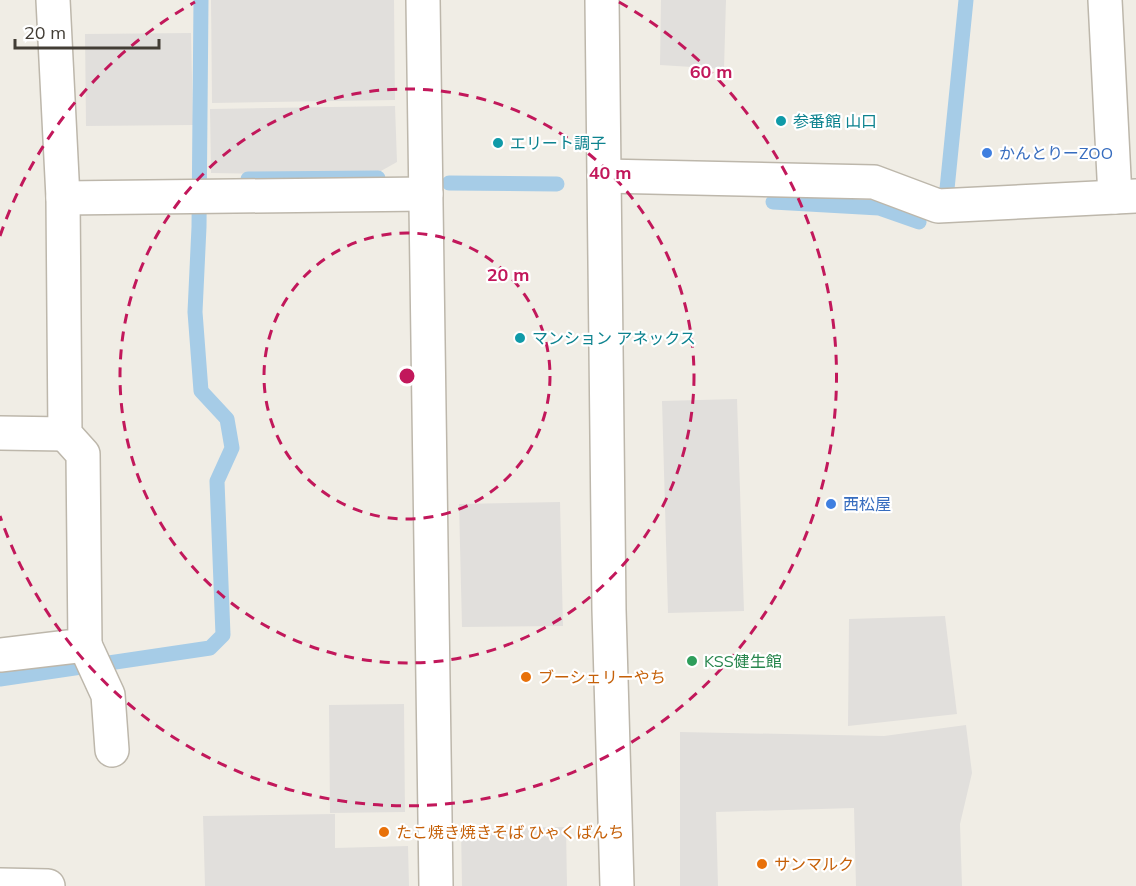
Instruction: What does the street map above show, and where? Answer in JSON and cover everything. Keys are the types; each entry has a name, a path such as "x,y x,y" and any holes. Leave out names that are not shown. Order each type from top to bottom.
{"street":[{"path":"53,0 63,198 65,434 83,454 85,645 108,694 112,750"},
{"path":"423,0 436,886"},
{"path":"602,0 609,610 617,886"},
{"path":"604,176 874,182 938,206 1125,196 1105,0"},
{"path":"63,198 426,194"},
{"path":"0,433 65,434"},
{"path":"0,655 85,645"},
{"path":"4,882 48,885"}],"shaded area":[{"path":"211,0 394,0 395,100 212,103"},
{"path":"661,0 726,0 724,69 660,65"},
{"path":"191,33 193,125 86,126 85,34"},
{"path":"395,106 397,162 372,176 211,173 210,109"},
{"path":"737,399 744,611 668,613 662,401"},
{"path":"560,502 563,626 462,627 459,504"},
{"path":"945,616 957,714 848,726 849,619"},
{"path":"404,704 405,812 330,813 329,705"},
{"path":"966,725 972,773 960,824 962,886 856,886 854,808 716,812 718,886 680,886 680,732 884,736"},
{"path":"335,814 335,848 408,846 409,886 205,886 203,816"},
{"path":"566,827 567,886 462,886 461,829"}],"waterway":[{"path":"0,679 210,648 223,635 217,481 232,448 227,419 201,391 195,312 199,227 201,0"},
{"path":"947,189 966,0"},
{"path":"248,179 378,178"},
{"path":"449,183 557,184"},
{"path":"773,202 879,208 919,222"}],"place":[{"name":"参番館 山口","path":"781,121"},
{"name":"エリート調子","path":"498,143"},
{"name":"かんとりーZOO","path":"987,153"},
{"name":"マンション アネックス","path":"520,338"},
{"name":"西松屋","path":"831,504"},
{"name":"KSS健生館","path":"692,661"},
{"name":"ブーシェリーやち","path":"526,677"},
{"name":"たこ焼き焼きそば ひゃくばんち","path":"384,832"},
{"name":"サンマルク","path":"762,864"}]}
